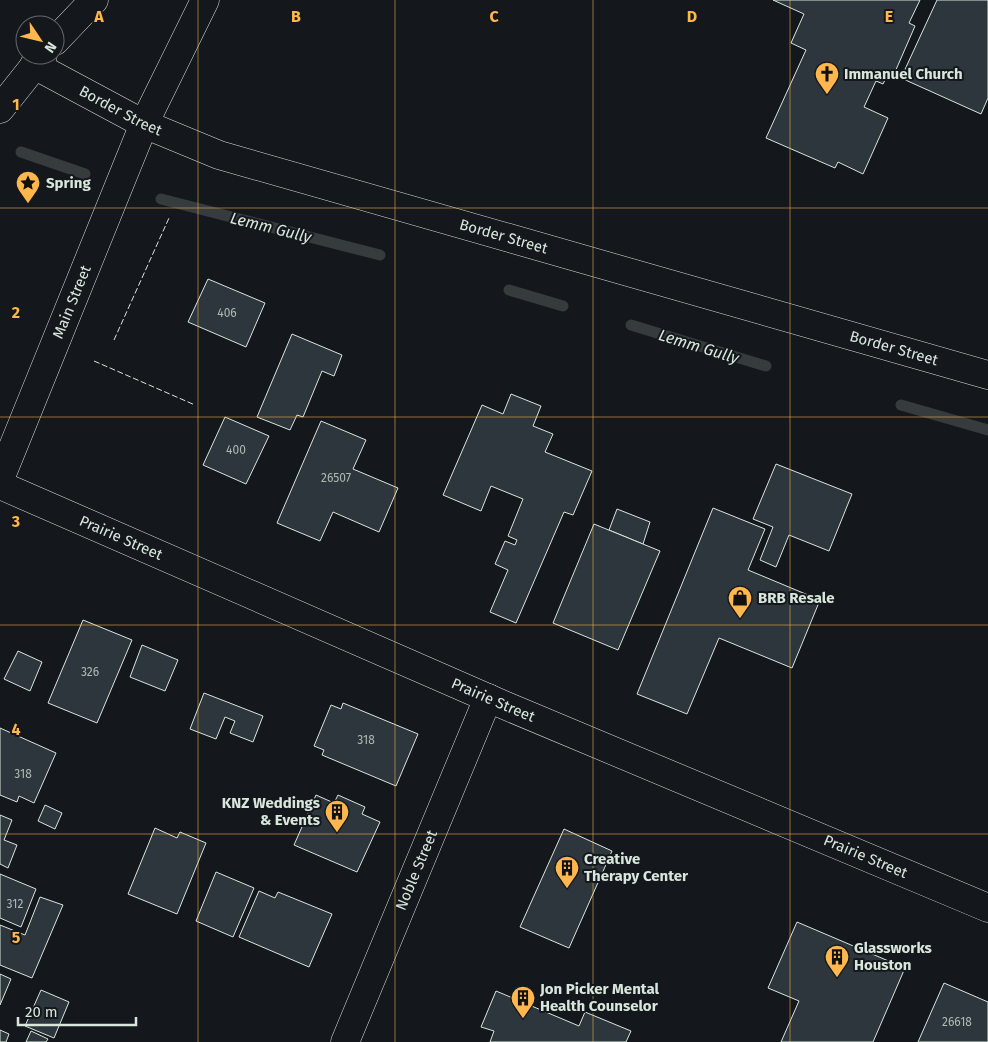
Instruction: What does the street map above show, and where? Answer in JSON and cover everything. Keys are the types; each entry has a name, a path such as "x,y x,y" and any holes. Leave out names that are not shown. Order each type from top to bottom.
{"street":[{"path":"65,30 94,0"},
{"name":"Main Street","path":"0,480 144,124 205,0"},
{"path":"0,109 34,65"},
{"name":"Border Street","path":"46,65 144,124 219,155 988,376"},
{"name":"Prairie Street","path":"0,485 488,698 988,908"},
{"name":"Noble Street","path":"345,1042 488,698"}],"building":[{"name":"Immanuel Church","path":"773,0 920,0 909,23 915,26 895,72 890,70 883,84 876,81 864,107 888,118 863,174 838,162 835,168 766,138 806,50 791,43 804,14"},
{"path":"937,0 988,0 988,98 981,114 901,78"},
{"path":"208,279 265,303 246,347 188,322"},
{"path":"292,334 342,355 334,376 322,371 303,417 297,415 290,430 257,417"},
{"path":"511,394 541,406 533,426 553,434 545,452 592,471 573,515 564,512 516,623 490,612 508,570 495,564 505,541 515,545 517,540 508,536 523,499 491,486 481,511 443,495 482,405 503,414"},
{"path":"225,417 269,436 246,484 203,465"},
{"path":"321,421 366,440 353,469 398,488 379,532 333,512 320,541 277,523"},
{"path":"776,464 852,494 829,551 789,535 776,567 760,560 773,527 753,519"},
{"name":"BRB Resale","path":"713,508 765,529 748,570 820,600 792,668 719,638 687,714 637,694"},
{"path":"617,509 650,522 643,544 609,530"},
{"path":"594,524 660,551 618,650 553,623"},
{"path":"83,620 132,640 97,723 48,703"},
{"path":"142,645 178,660 165,691 130,677"},
{"path":"18,651 42,662 30,691 4,679"},
{"path":"204,693 263,716 253,742 230,733 235,721 225,717 216,739 190,729"},
{"path":"343,703 418,734 396,786 322,755 324,750 314,746 331,705 341,709"},
{"path":"0,728 56,753 34,803 19,796 17,802 0,795"},
{"name":"KNZ Weddings & Events","path":"316,795 334,803 338,795 365,807 362,814 380,822 357,872 294,845"},
{"path":"45,805 62,813 55,829 38,821"},
{"path":"0,815 12,820 4,840 17,845 8,868 0,864"},
{"path":"155,828 177,838 180,832 206,843 177,914 128,894"},
{"name":"Creative Therapy Center","path":"564,829 612,851 569,948 520,927"},
{"path":"216,872 254,888 233,937 196,921"},
{"path":"0,874 36,889 21,927 0,918"},
{"path":"259,891 275,898 278,892 332,914 309,967 239,937"},
{"path":"40,897 63,905 32,978 0,965 0,925 25,935"},
{"name":"Glassworks Houston","path":"797,922 905,968 873,1042 781,1042 799,1001 768,988"},
{"path":"0,974 11,979 0,1005"},
{"name":"Glassworks Houston","path":"944,983 988,1002 988,1042 918,1042"},
{"path":"41,990 69,1002 54,1038 25,1026"},
{"name":"Jon Picker Mental Health Counselor","path":"496,991 579,1026 585,1012 631,1031 626,1042 490,1042 494,1031 481,1027"},
{"path":"0,1030 9,1034 6,1042 0,1042"},
{"path":"31,1031 48,1039 46,1042 26,1042"}],"waterway":[{"name":"Lemm Gully","path":"21,152 85,174"},
{"name":"Lemm Gully","path":"161,199 380,255"},
{"name":"Lemm Gully","path":"509,290 563,306"},
{"name":"Lemm Gully","path":"631,325 766,366"},
{"name":"Lemm Gully","path":"901,405 988,430"}],"fence":[{"path":"114,340 169,218"},
{"path":"94,361 195,405"}],"place":[{"name":"Immanuel Church","path":"827,95"},
{"name":"Spring","path":"28,204"},
{"name":"BRB Resale","path":"740,619"},
{"name":"KNZ Weddings & Events","path":"337,833"},
{"name":"Creative Therapy Center","path":"567,889"},
{"name":"Glassworks Houston","path":"837,978"},
{"name":"Jon Picker Mental Health Counselor","path":"523,1019"}]}
